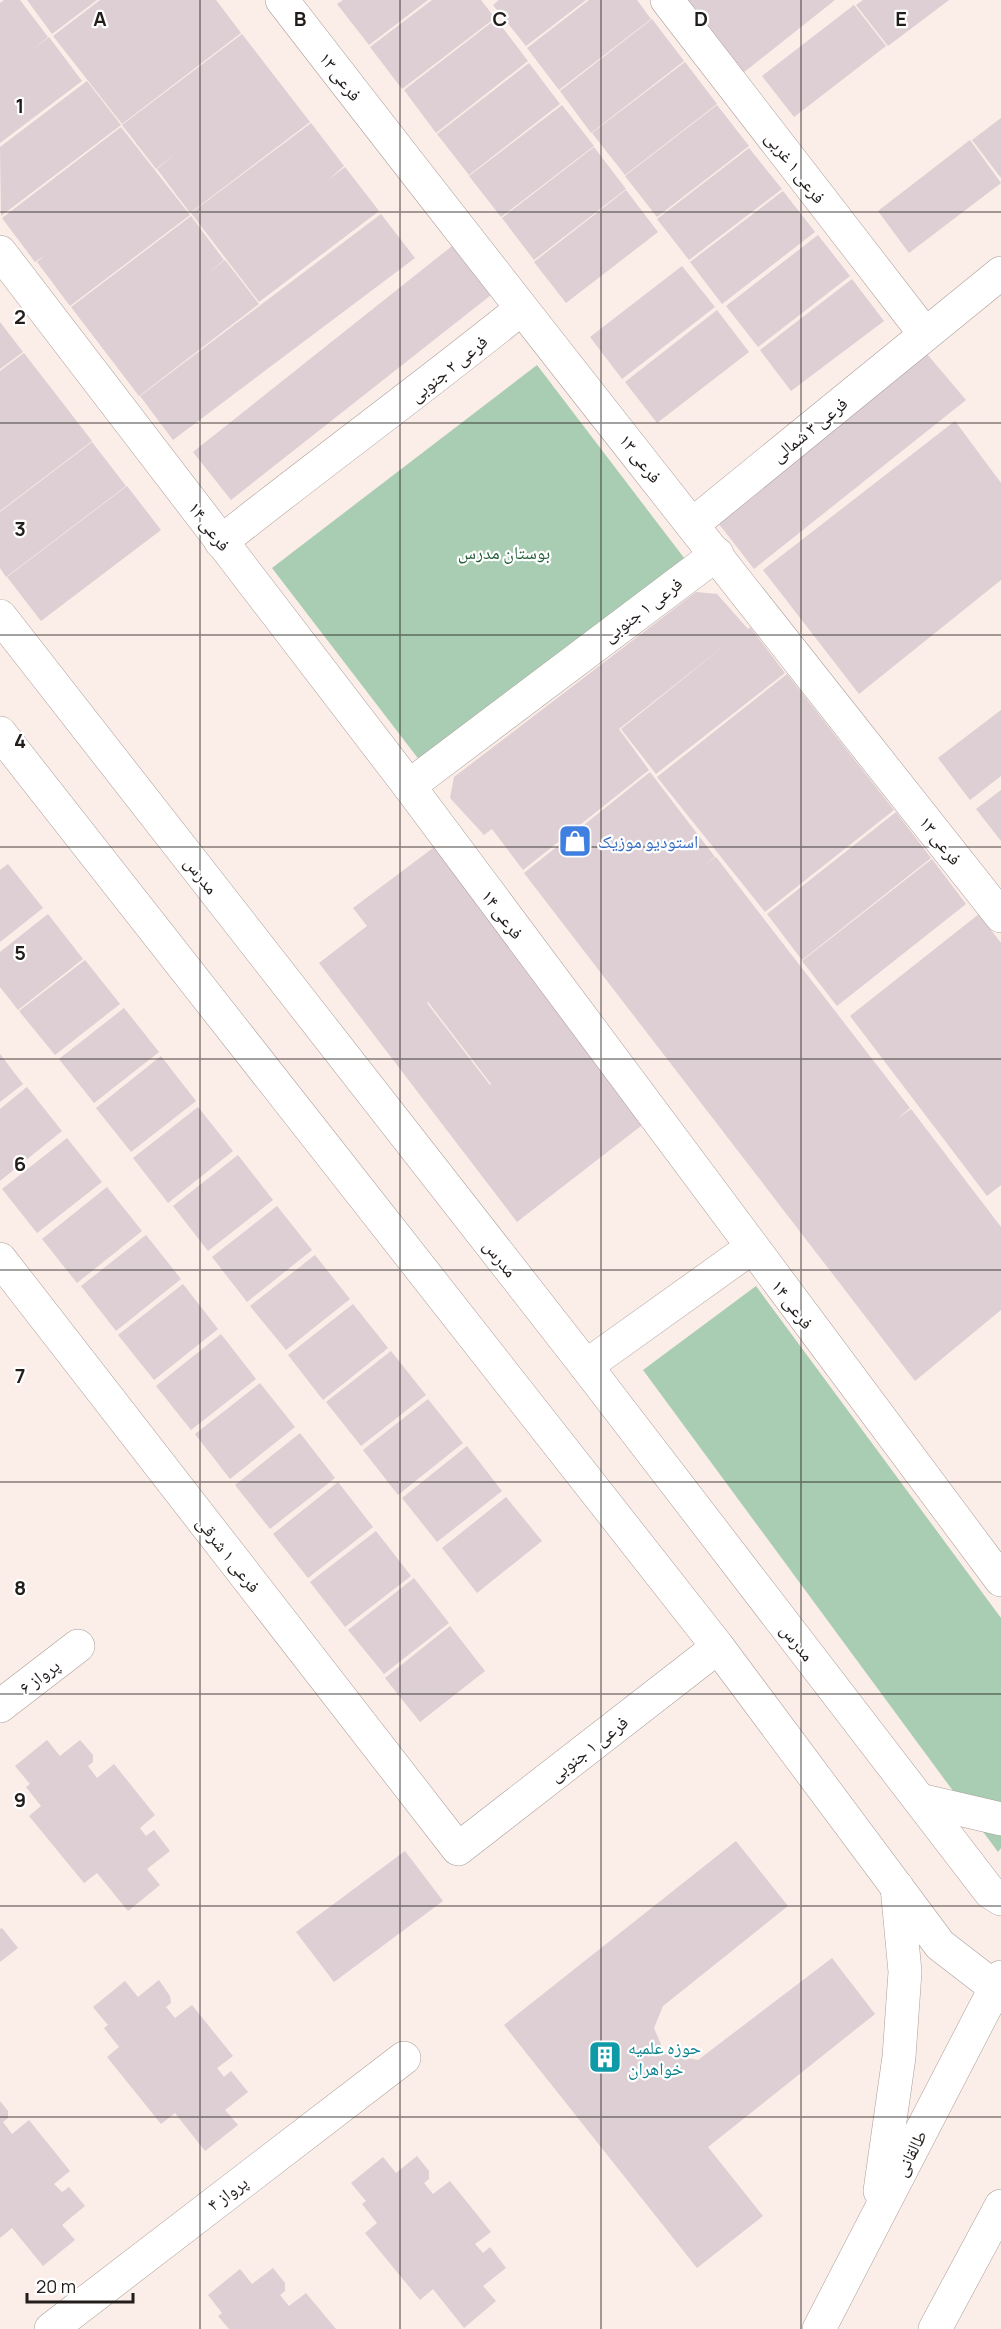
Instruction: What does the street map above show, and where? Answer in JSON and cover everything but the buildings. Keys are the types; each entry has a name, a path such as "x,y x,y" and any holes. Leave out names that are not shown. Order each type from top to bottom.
{"street":[{"name":"فرعی ۱۳","path":"282,0 521,309 996,901"},
{"name":"فرعی ۱ غربی","path":"667,0 925,334"},
{"name":"فرعی ۱۴","path":"0,252 409,786 751,1248 1001,1580"},
{"name":"فرعی ۳ شمالی","path":"693,524 1001,273"},
{"name":"فرعی ۲ جنوبی","path":"221,542 521,309"},
{"name":"فرعی ۱ جنوبی","path":"409,786 717,554"},
{"name":"مدرس","path":"0,616 586,1366 990,1892 1001,1899"},
{"path":"0,733 718,1647 940,1945 999,1986"},
{"path":"586,1366 751,1248"},
{"name":"فرعی ۱ شرقی","path":"0,1259 458,1849"},
{"name":"پرواز ۶","path":"0,1706 78,1646"},
{"name":"فرعی ۱ جنوبی","path":"458,1849 718,1647"},
{"path":"920,1800 1001,1819"},
{"path":"876,2218 899,2057 905,1972 897,1886"},
{"name":"طالقانی","path":"819,2329 999,1986"},
{"name":"پرواز ۴","path":"51,2329 404,2058"},
{"path":"935,2329 1001,2206"}],"green space":[{"name":"بوستان مدرس","path":"537,365 694,571 430,774 272,568"},
{"path":"756,1286 1001,1618 1001,1848 998,1852 643,1370"}],"place":[{"name":"استودیو موزیک","path":"575,841"},
{"name":"حوزه علمیه خواهران","path":"605,2057"}]}
